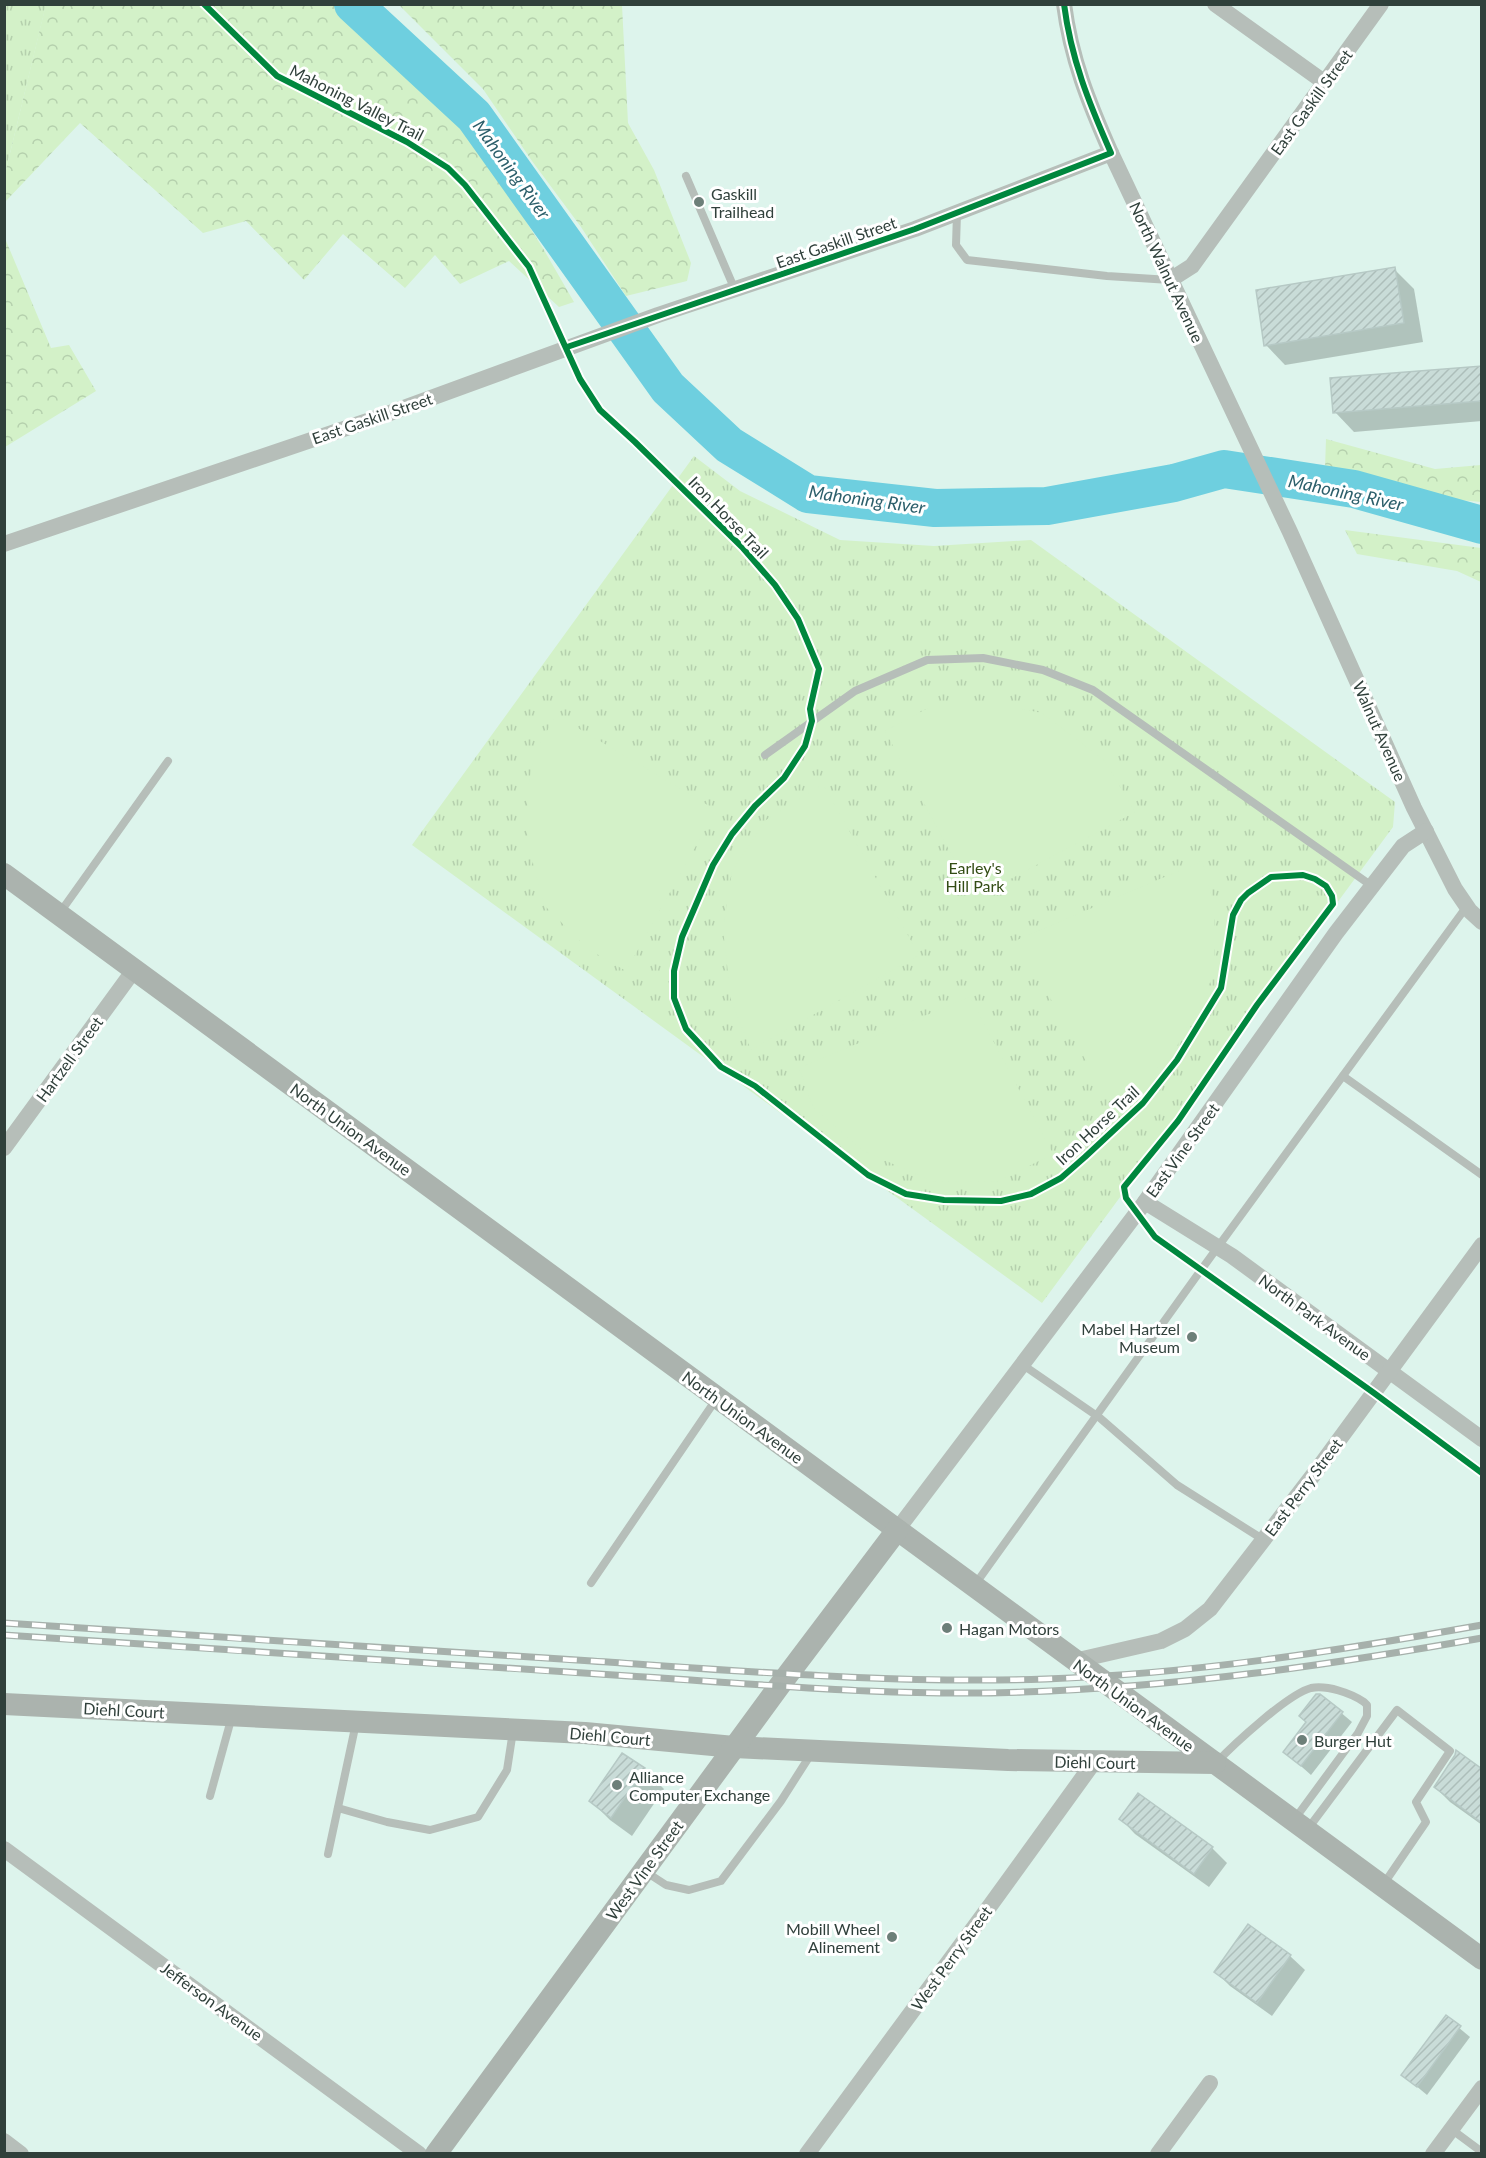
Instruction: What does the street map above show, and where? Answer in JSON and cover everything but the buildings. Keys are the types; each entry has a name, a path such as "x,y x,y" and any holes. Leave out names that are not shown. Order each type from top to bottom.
{"main road":[{"name":"North Union Avenue","path":"4,874 1481,1959"},
{"name":"West Vine Street","path":"436,2154 897,1530"},
{"name":"Diehl Court","path":"4,1704 585,1733 734,1748 1008,1760 1215,1763"}],"street":[{"name":"North Walnut Avenue","path":"1064,4 1072,48 1086,96 1170,280 1290,532"},
{"path":"1215,4 1324,82"},
{"name":"East Gaskill Street","path":"1170,280 1192,266 1381,4"},
{"name":"East Gaskill Street","path":"4,544 379,417 658,315 862,248 1111,153"},
{"name":"Walnut Avenue","path":"1290,532 1426,831 1455,889 1482,922"},
{"name":"East Vine Street","path":"897,1530 1145,1202 1336,933 1402,846 1426,831"},
{"name":"Hartzell Street","path":"4,1148 134,970"},
{"name":"North Park Avenue","path":"1145,1202 1218,1246 1482,1439"},
{"name":"East Perry Street","path":"1074,1660 1150,1644 1185,1629 1210,1609 1264,1540 1482,1245"},
{"name":"West Perry Street","path":"807,2154 1094,1762"},
{"name":"Jefferson Avenue","path":"4,1849 419,2154"},
{"path":"1158,2154 1210,2083"},
{"path":"1433,2154 1482,2088"},
{"path":"4,2141 21,2154"}],"lane":[{"path":"686,176 736,290"},
{"path":"957,213 956,245 967,260 1107,276 1170,280"},
{"path":"765,754 855,691 927,660 983,658 1043,670 1093,690 1372,886"},
{"path":"59,915 168,761"},
{"path":"974,1587 1218,1246 1467,906"},
{"path":"1343,1076 1482,1175"},
{"path":"1023,1365 1096,1416 1177,1485 1264,1540"},
{"path":"591,1583 717,1398"},
{"path":"1215,1763 1287,1701 1310,1688 1326,1688 1353,1696 1364,1702 1368,1711 1367,1716 1300,1826"},
{"path":"1300,1826 1397,1710 1450,1751 1416,1802 1426,1822 1383,1885"},
{"path":"210,1796 232,1716"},
{"path":"328,1854 356,1723"},
{"path":"338,1808 387,1822 430,1830 478,1817 507,1770 513,1730"},
{"path":"644,1870 666,1885 689,1890 721,1881 781,1801 813,1751"},
{"path":"1451,2129 1482,2152"}],"green space":[{"path":"46,4 335,5 442,101 490,164 574,302 559,307 509,261 460,284 435,255 405,288 343,234 304,280 246,221 203,233 80,123 5,202 5,174"},
{"path":"5,5 46,5 5,174"},
{"path":"399,5 622,5 628,123 654,170 691,263 687,281 626,296 581,227 483,89"},
{"path":"4,236 51,348 69,345 96,391 5,447"},
{"path":"1326,439 1435,469 1481,465 1481,502 1425,497 1325,468"},
{"name":"Earley's Hill Park","path":"694,456 740,491 840,540 934,546 1031,540 1395,802 1393,827 1042,1303 412,845"},
{"path":"1345,530 1481,548 1481,582 1457,571 1357,554"},
{"path":"988,702 1042,713 1105,761 1135,812 975,898 885,731 928,708"},
{"path":"556,715 716,810 626,971 588,949 544,905 528,844 528,788 534,754"},
{"path":"823,784 919,955 751,1050 731,1000 723,929 732,871 766,820"},
{"path":"1202,861 1214,904 1214,975 1176,1048 1140,1086 1109,1101 1017,940"},
{"path":"970,997 1053,1154 996,1182 931,1181 862,1150 813,1107 799,1068"}],"waterway":[{"name":"Mahoning River","path":"353,4 474,116 668,388 729,445 808,494 935,508 1047,506 1174,483 1224,469 1354,489 1482,525"}],"railway":[{"path":"4,1623 762,1672 932,1680 1046,1679 1210,1667 1373,1644 1482,1625"},
{"path":"4,1635 826,1689 925,1693 1023,1692 1196,1680 1311,1666 1482,1638"}],"cycle path":[{"name":"Mahoning Valley Trail","path":"204,4 277,76 407,142 448,168 465,185 529,267 580,379 600,410 742,547 775,585 798,619 819,669 810,709 812,721 805,746 784,778 755,806 732,834 713,865 682,937 674,971 674,998 686,1029 721,1067 755,1086 868,1175 906,1194 944,1200 1001,1201 1031,1194 1061,1178 1085,1157 1143,1103 1177,1060 1221,988 1233,915 1241,900 1271,877 1303,875 1315,879 1326,886 1332,896 1333,904 1257,1005 1178,1121 1124,1187 1126,1198 1155,1237 1482,1473"},
{"path":"567,347 915,229 1111,153 1082,80 1071,43 1064,4"}],"place":[{"name":"Gaskill Trailhead","path":"699,202"},
{"name":"Mabel Hartzel Museum","path":"1192,1337"},
{"name":"Hagan Motors","path":"947,1628"},
{"name":"Burger Hut","path":"1302,1740"},
{"name":"Alliance Computer Exchange","path":"617,1785"},
{"name":"Mobill Wheel Alinement","path":"892,1937"}]}
